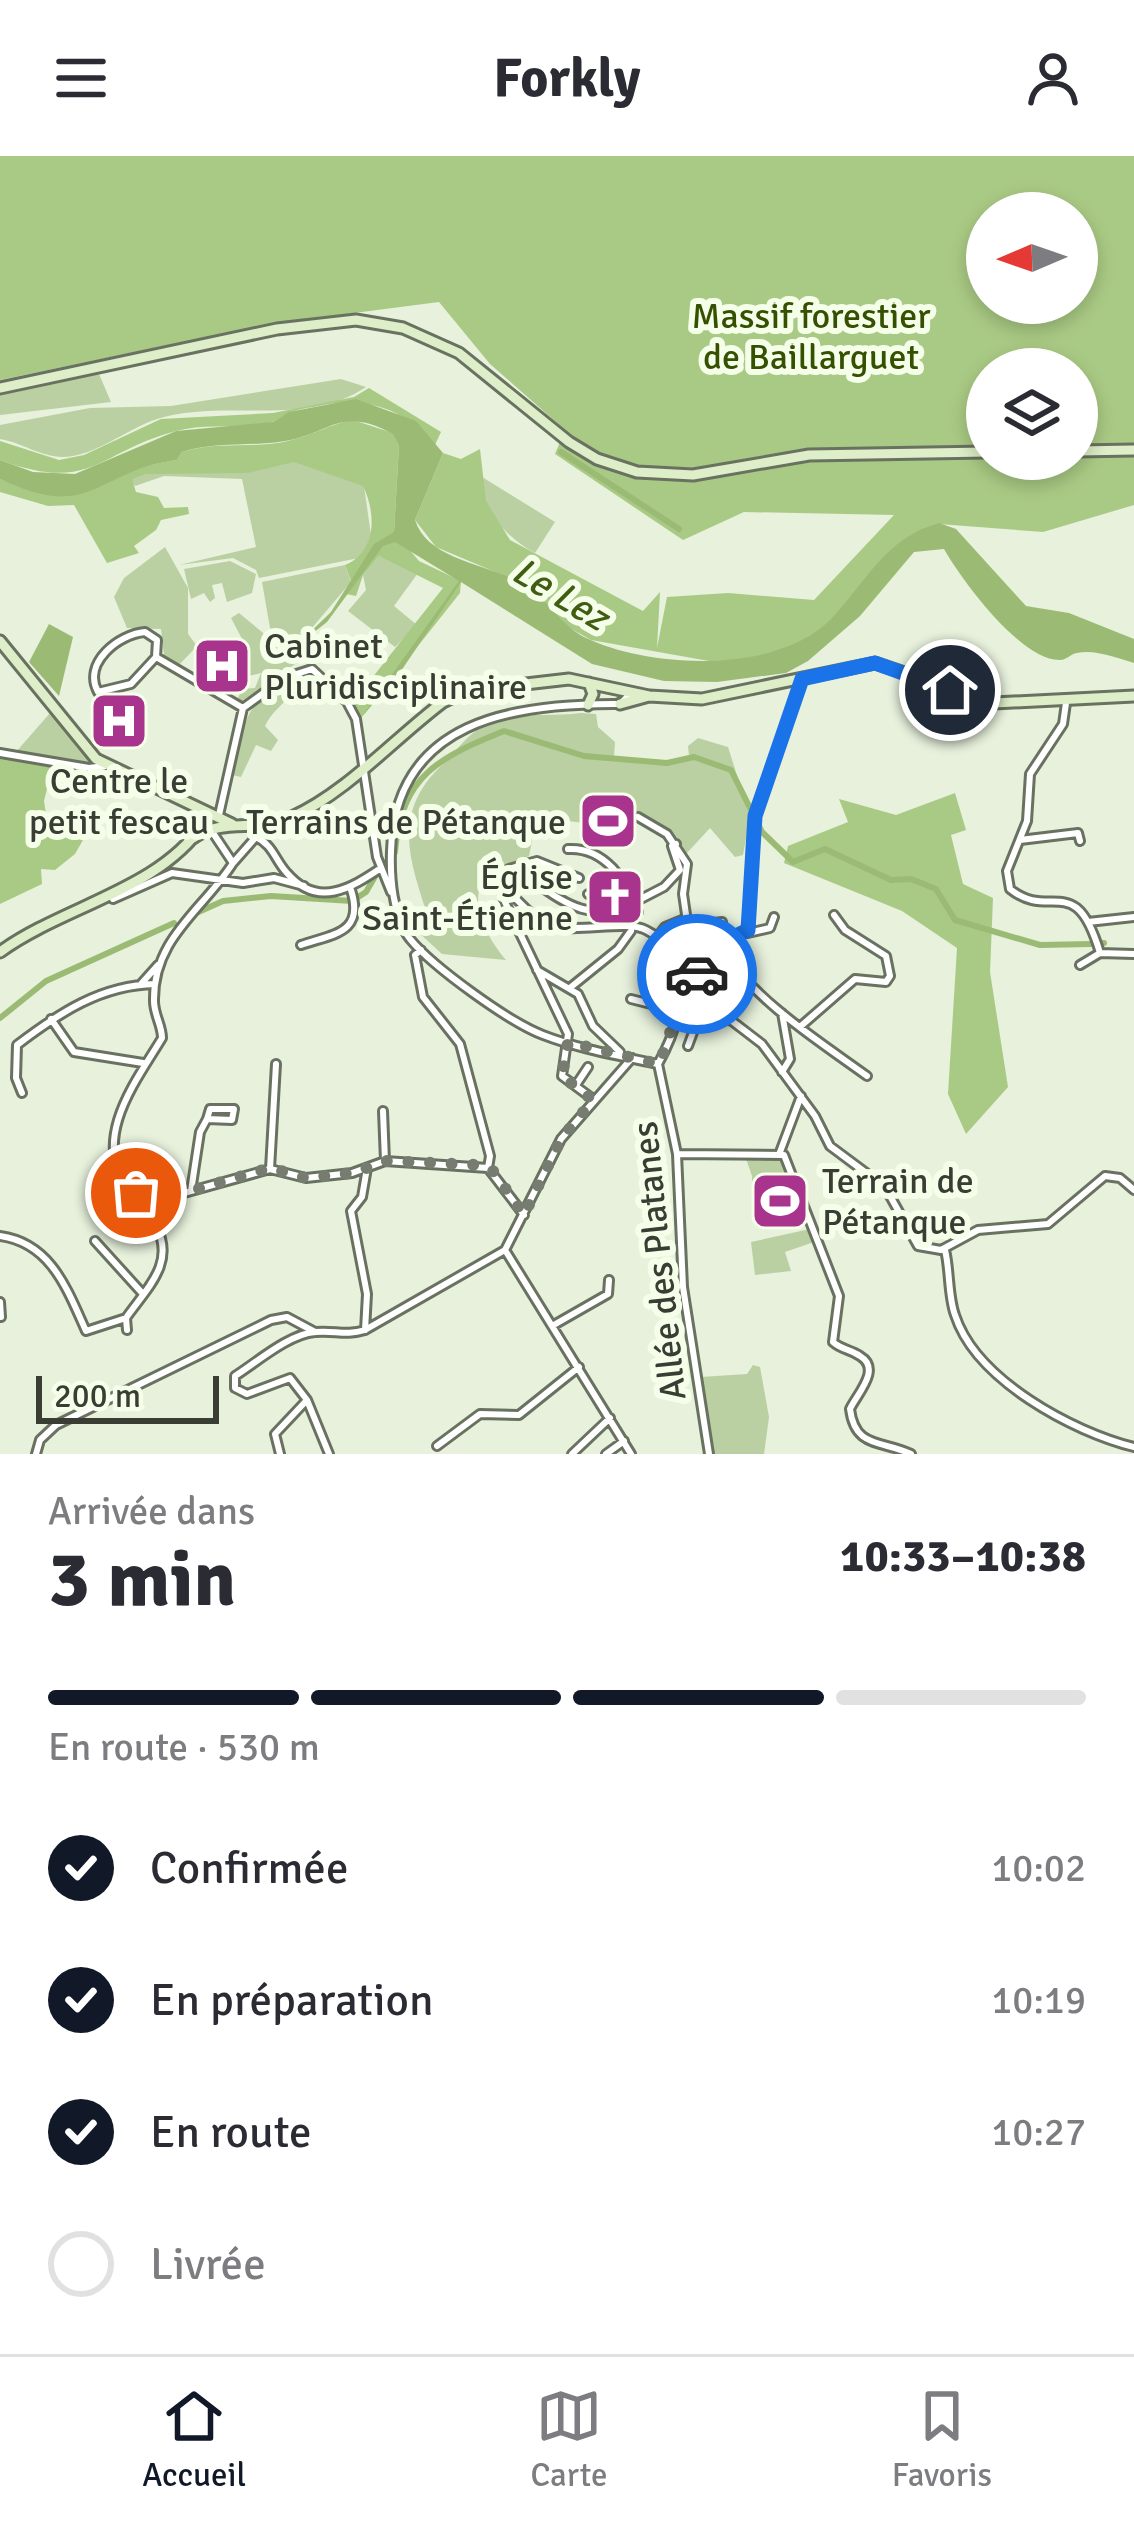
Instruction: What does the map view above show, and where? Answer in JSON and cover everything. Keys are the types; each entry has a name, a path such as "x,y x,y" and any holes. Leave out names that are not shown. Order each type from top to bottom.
{"street":[{"path":"0,388 277,329 356,320 403,328 459,352 569,442 626,470 681,476 808,455 966,452"},
{"path":"1098,451 1134,450"},
{"path":"126,634 153,635 159,646 156,657 131,684 106,693 94,687 100,659 126,634"},
{"path":"0,641 74,737 105,766 213,822 259,826 286,820 461,692 563,680 589,683 625,697 718,698 855,664 888,664 985,701 1066,703 1134,696"},
{"path":"156,657 243,708"},
{"path":"0,952 37,927 168,864 213,822 243,708 284,677 312,669 352,710 381,868 406,933 422,950 531,1030 659,1062 683,999 724,944 770,928 774,917"},
{"path":"745,934 753,897 759,796 802,679"},
{"path":"587,705 593,694 589,683"},
{"path":"395,900 393,833 404,788 421,760 447,738 498,715 607,704 625,697"},
{"path":"1066,703 1064,724 1030,773 1029,812 1007,871 1010,890 1025,898 1070,901 1088,922 1100,953"},
{"path":"0,753 89,768 105,766"},
{"path":"638,817 676,844 687,863 690,942"},
{"path":"213,822 232,863"},
{"path":"1020,840 1078,833 1080,841"},
{"path":"0,1235 26,1242 48,1259 86,1331 126,1318 162,1268 164,1243 141,1194 118,1172 118,1117 163,1034 154,1012 155,984 175,928 224,877 250,839 258,837 302,885"},
{"path":"607,926 664,887 680,870 672,846 676,844"},
{"path":"568,849 593,853 622,881 635,904"},
{"path":"578,878 537,861 508,870 501,886 568,1042 562,1076 593,1100"},
{"path":"113,899 172,873 351,890 381,868"},
{"path":"508,870 517,875"},
{"path":"526,882 534,881 559,904 576,909 613,910 635,904"},
{"path":"588,894 622,881"},
{"path":"501,886 553,926 644,928 668,949 683,999 697,1013 732,1021 762,1044 801,1096 830,1146 885,1187 913,1243 944,1249 978,1230 1024,1230 1052,1222 1101,1178 1120,1178 1134,1190"},
{"path":"302,945 331,939 351,926 356,915 351,890"},
{"path":"801,1026 855,980 886,982 890,976 886,956 845,930 834,915"},
{"path":"1088,922 1134,916"},
{"path":"656,939 665,927 688,921 722,922 724,944 756,993 801,1026 807,1037 866,1076"},
{"path":"571,988 631,931"},
{"path":"668,949 690,942 724,944"},
{"path":"422,950 415,956 418,983 460,1044 490,1156 488,1168 524,1215"},
{"path":"1080,965 1100,953 1134,954"},
{"path":"141,985 163,961"},
{"path":"537,970 571,988 593,1026 622,1055"},
{"path":"631,999 683,999 715,975"},
{"path":"22,1093 16,1078 17,1045 51,1019 110,989 155,984"},
{"path":"781,1012 790,1059 782,1072"},
{"path":"51,1019 74,1052 143,1064"},
{"path":"677,1021 695,1027 688,1046"},
{"path":"36,1454 40,1440 56,1425 249,1330 279,1317 343,1337 365,1330 505,1250 561,1139 632,1058"},
{"name":"Allée des Platanes","path":"659,1062 677,1154 683,1287 709,1454"},
{"path":"270,1168 276,1064"},
{"path":"576,1085 589,1067"},
{"path":"801,1096 780,1152 839,1296 833,1342 862,1357 870,1369 850,1409 853,1425 868,1444 910,1454"},
{"path":"383,1111 386,1161"},
{"path":"191,1191 200,1132 207,1119"},
{"path":"677,1154 780,1152"},
{"path":"141,1194 166,1198 270,1168 306,1178 386,1161 488,1168"},
{"path":"365,1330 367,1294 351,1211 362,1196 367,1168"},
{"path":"94,1241 143,1294"},
{"path":"944,1249 955,1315 1002,1377 1092,1437 1134,1447"},
{"path":"505,1250 631,1454"},
{"path":"552,1326 608,1294 609,1280"},
{"path":"0,1302 1,1317"},
{"path":"126,1318 128,1330"},
{"path":"315,1331 250,1367 233,1382 247,1394 290,1378 307,1400 329,1454"},
{"path":"437,1446 480,1414 519,1415 579,1367"},
{"path":"280,1454 275,1434 307,1400"},
{"path":"572,1454 610,1418"},
{"path":"607,1454 624,1441"}],"shaded area":[{"path":"99,374 111,402 0,415 0,395"},
{"path":"341,379 366,387 342,399 290,410 182,413 157,419 74,456 47,455 0,439 0,425 90,408 171,406"},
{"path":"356,399 416,421 443,453 415,520 422,534 446,553 523,584 577,633 613,648 645,656 713,661 779,650 808,637 831,619 878,562 904,539 939,523 956,529 1026,606 1069,613 1134,639 1134,663 1091,652 1060,660 1028,647 978,598 944,549 914,552 860,616 808,661 786,673 717,682 664,681 592,664 461,582 399,674 360,719 459,581 395,542 383,546 327,622 295,647 331,612 374,544 394,532 399,446 393,434 347,422 285,441 195,449 182,452 177,460 75,495 31,491 0,479 0,460 33,472 75,474 176,431 273,422 289,412"},
{"path":"272,444 364,486 371,535 364,557 259,578 256,570 233,558 179,565 256,547 242,479 164,476 135,486 129,478 136,471"},
{"path":"482,477 555,522 535,553 515,540 490,511"},
{"path":"165,547 188,588 188,634 197,646 178,666 164,655 161,629 127,628 114,597 124,578"},
{"path":"379,556 418,573 394,606 417,625 395,647 348,611 366,590 363,575"},
{"path":"230,561 256,574 252,593 227,602 222,583 212,585 215,598 210,602 204,593 191,599 184,569"},
{"path":"345,565 351,582 293,650 270,628 262,582"},
{"path":"239,613 298,662 241,702 237,700 242,689 255,688 261,673 232,680 227,674 249,652 231,618"},
{"path":"49,624 73,637 59,696 29,662"},
{"path":"306,669 310,674 305,681 265,726 278,740 271,751 256,745 241,777 232,775 253,708 272,688"},
{"path":"50,713 100,766 16,752"},
{"path":"596,714 598,727 615,742 614,756 668,761 689,756 688,746 698,738 728,747 750,816 743,855 735,857 710,828 686,854 663,828 634,813 638,817 629,829 561,820 534,831 529,856 503,869 497,886 482,888 481,883 480,914 506,960 442,954 417,931 431,926 409,841 415,803 425,784 467,739 488,724 518,716"},
{"name":"Terrain de Pétanque","path":"781,1155 800,1215 768,1220 764,1197 764,1204 752,1206 752,1176 745,1156"},
{"path":"810,1229 814,1242 785,1252 791,1271 755,1275 751,1242"},
{"path":"753,1365 760,1367 769,1417 764,1454 712,1454 701,1377 747,1374"}],"green space":[{"name":"Massif forestier de Baillarguet","path":"0,156 1134,156 1134,505 1043,532 939,524 832,626 798,650 737,666 591,640 568,627 521,583 436,547 415,520 443,453 461,459 480,449 486,501 510,540 643,611 660,592 657,648 667,597 728,593 814,600 894,515 744,512 683,540 555,454 565,430 490,364 439,302 269,324 0,380"},
{"path":"369,388 441,432 434,447 389,410 335,403 294,411 269,423 176,431 75,471 55,473 0,460 0,441 59,460 84,455 161,419 273,413 354,397"},
{"path":"353,420 393,433 399,446 394,532 419,561 461,581 460,593 360,719 353,702 443,588 379,556 363,575 356,596 346,594 351,581 345,565 363,551 371,532 363,486 294,462 248,473 146,474 132,479 136,492 158,497 164,508 188,507 189,514 161,520 156,530 134,546 139,553 107,563 74,505 48,506 0,492 0,479 29,490 73,492 177,460 182,452 288,441"},
{"path":"0,753 69,765 51,773 44,801 48,827 87,833 75,854 55,870 41,869 42,884 0,904"},
{"path":"955,793 966,830 951,835 963,884 993,898 990,972 1008,1087 966,1134 948,1094 957,948 902,911 784,863 788,846 848,822 839,799 896,815"}],"waterway":[{"path":"561,452 679,529"},
{"path":"395,852 406,804 428,772 461,750 504,731 584,756 667,763 694,757 731,770 762,832 793,862 825,849 891,880 911,879 936,889 955,920 1040,945 1092,944"},
{"path":"194,914 223,901 271,896 352,901 366,892 377,873"},
{"path":"0,1018 46,981 174,923"}],"way so far":[{"path":"136,1193 166,1198 270,1168 321,1178 386,1161 482,1165 498,1176 524,1215 561,1139 593,1100 562,1076 568,1042 658,1064 674,1030 683,987 697,974"}],"place":[{"name":"Cabinet Pluridisciplinaire","path":"222,666"},
{"name":"Centre le petit fescau","path":"119,721"},
{"name":"Terrains de Pétanque","path":"608,821"},
{"name":"Église Saint-Étienne","path":"615,897"},
{"name":"Terrain de Pétanque","path":"780,1201"}],"route":[{"path":"697,974 726,941 748,930 759,796 802,679 875,663 905,669 950,690"}],"water label":[{"name":"Le Lez","path":"561,593"}]}
